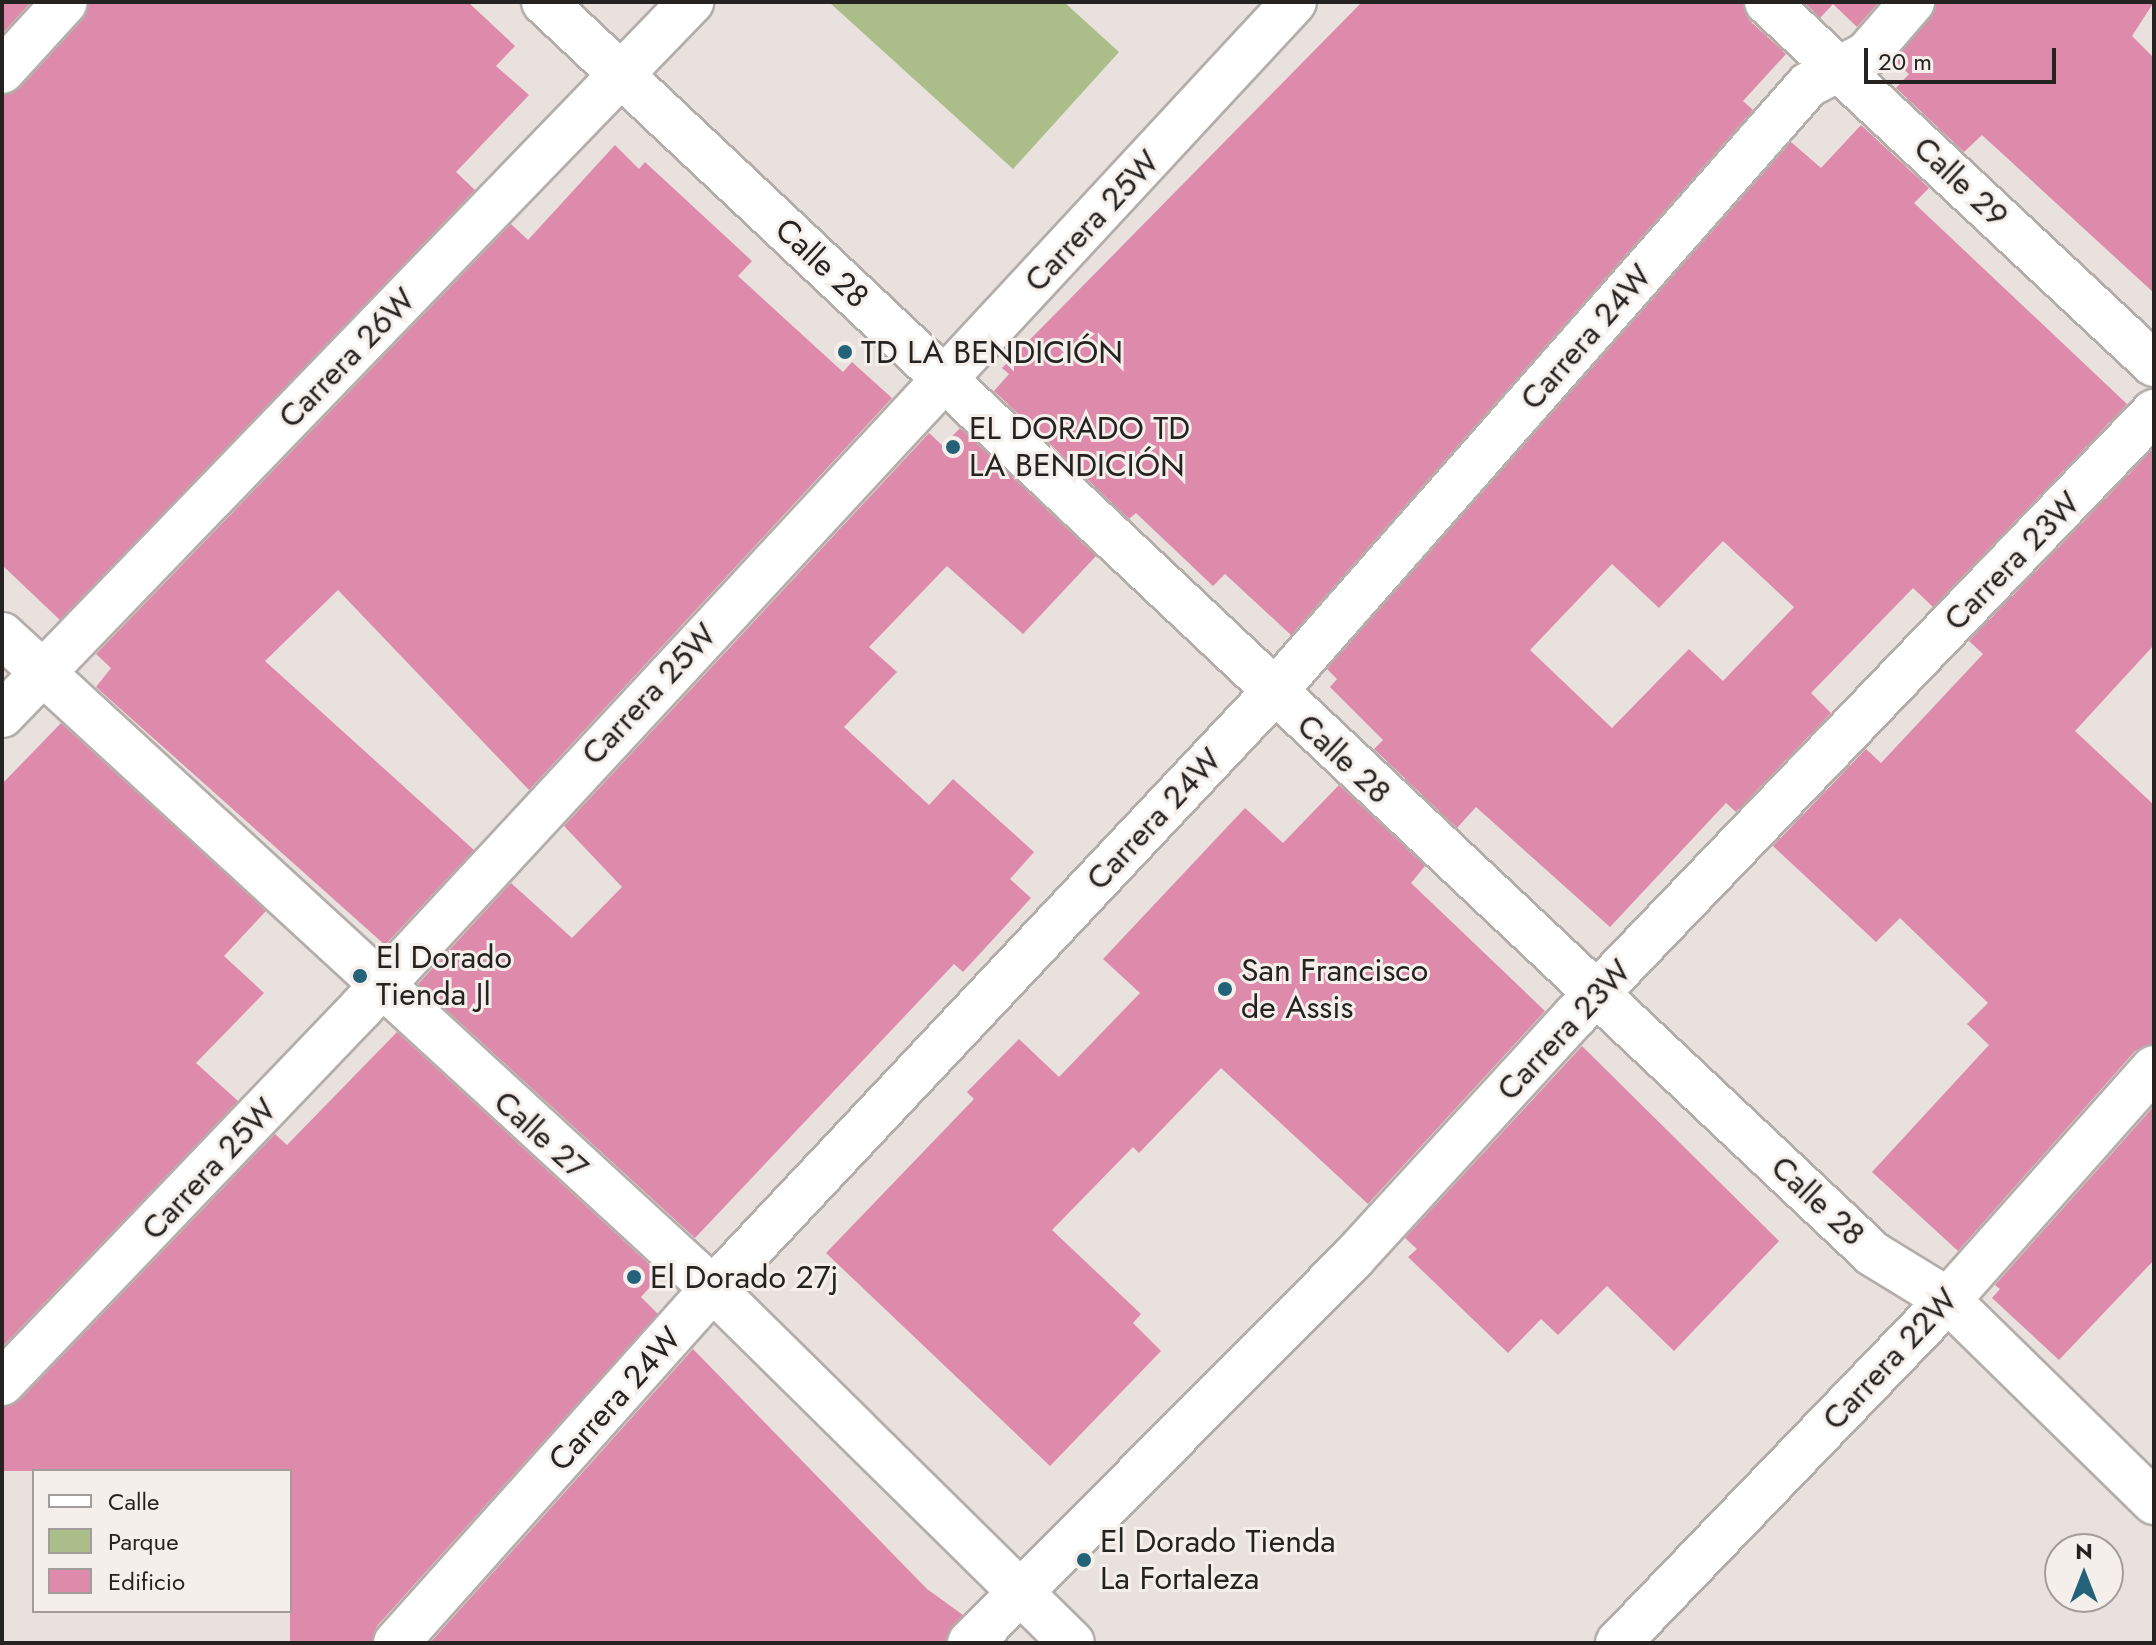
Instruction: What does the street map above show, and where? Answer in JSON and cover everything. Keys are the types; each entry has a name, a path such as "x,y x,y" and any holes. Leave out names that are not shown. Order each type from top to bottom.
{"street":[{"path":"2,71 65,2"},
{"name":"Calle 28","path":"544,2 945,378 1273,693 1597,992 1873,1254 1948,1300 2154,1502"},
{"name":"Carrera 26W","path":"2,715 691,2"},
{"name":"Carrera 25W","path":"2,1383 379,987 1294,2"},
{"name":"Calle 29","path":"1767,2 2154,364"},
{"name":"Carrera 24W","path":"396,1643 713,1289 1273,693 1808,85 1867,54 1912,2"},
{"name":"Carrera 23W","path":"970,1643 1018,1589 1354,1257 1597,992 2154,412"},
{"name":"Calle 27","path":"2,635 379,987 713,1289 1072,1643"},
{"name":"Carrera 22W","path":"1618,1643 1948,1300 2154,1068"}],"green space":[{"path":"829,2 1064,2 1119,52 1013,169"}],"building":[{"path":"2,2 31,2 2,34"},
{"path":"89,2 468,2 515,46 496,66 529,95 456,172 475,190 60,620 2,565 2,95 20,88 83,19"},
{"path":"1362,2 1743,2 1749,20 1786,54 1743,101 1753,110 1291,635 1225,574 1213,586 1136,513 1129,519 994,391 1009,374 1002,368"},
{"path":"1804,2 1879,2 1857,27 1833,4 1820,18"},
{"path":"1936,2 2154,2 2132,36 2154,58 2154,293 1982,135 1964,152 1896,88 1909,74 1894,61"},
{"path":"1861,125 1929,188 1914,203 2127,404 1933,607 1913,588 1811,693 1831,713 1736,812 1726,803 1610,927 1476,807 1457,828 1374,749 1383,740 1330,687 1337,679 1327,669 1791,142 1821,168","holes":["1723,541 1794,607 1723,681 1689,649 1612,728 1530,650 1612,564 1659,608"]},
{"path":"615,145 639,169 645,162 752,261 738,276 843,372 852,362 892,398 529,790 338,590 265,661 474,850 385,945 96,687 111,668 96,654 511,224 528,240"},
{"path":"960,428 1096,556 1023,634 947,566 869,647 897,672 844,727 929,805 953,779 1034,852 1010,879 1031,898 963,972 954,964 695,1238 418,984 511,883 572,938 622,887 564,826 929,433 943,446"},
{"path":"2154,448 2154,645 2075,731 2154,805 2154,1044 2135,1051 1958,1251 1872,1172 1989,1045 1967,1024 1988,1003 1900,918 1876,942 1773,846 1866,749 1881,763 1983,654 1969,641"},
{"path":"61,723 266,911 224,956 264,993 196,1063 238,1101 2,1347 2,784"},
{"path":"1339,785 1425,866 1411,883 1545,1011 1368,1204 1221,1068 1139,1153 1133,1147 1052,1230 1141,1314 1133,1323 1161,1351 1050,1466 826,1253 974,1099 967,1092 1019,1039 1059,1077 1140,993 1103,959 1245,808 1283,843"},
{"path":"397,1032 661,1275 641,1297 658,1314 377,1626 372,1643 290,1643 292,1469 2,1471 2,1407 20,1400 275,1134 287,1145"},
{"path":"1582,1046 1779,1241 1674,1351 1607,1286 1558,1335 1541,1319 1508,1353 1408,1257 1417,1249 1405,1238"},
{"path":"2154,1106 2154,1260 2059,1360 1992,1298 2000,1289 1995,1285"},
{"path":"693,1349 927,1589 963,1615 946,1643 430,1643"}],"place":[{"name":"TD LA BENDICIÓN","path":"845,352"},
{"name":"EL DORADO TD LA BENDICIÓN","path":"953,447"},
{"name":"El Dorado Tienda Jl","path":"360,976"},
{"name":"San Francisco de Assis","path":"1225,989"},
{"name":"El Dorado 27j","path":"634,1277"},
{"name":"El Dorado Tienda La Fortaleza","path":"1084,1560"}]}
